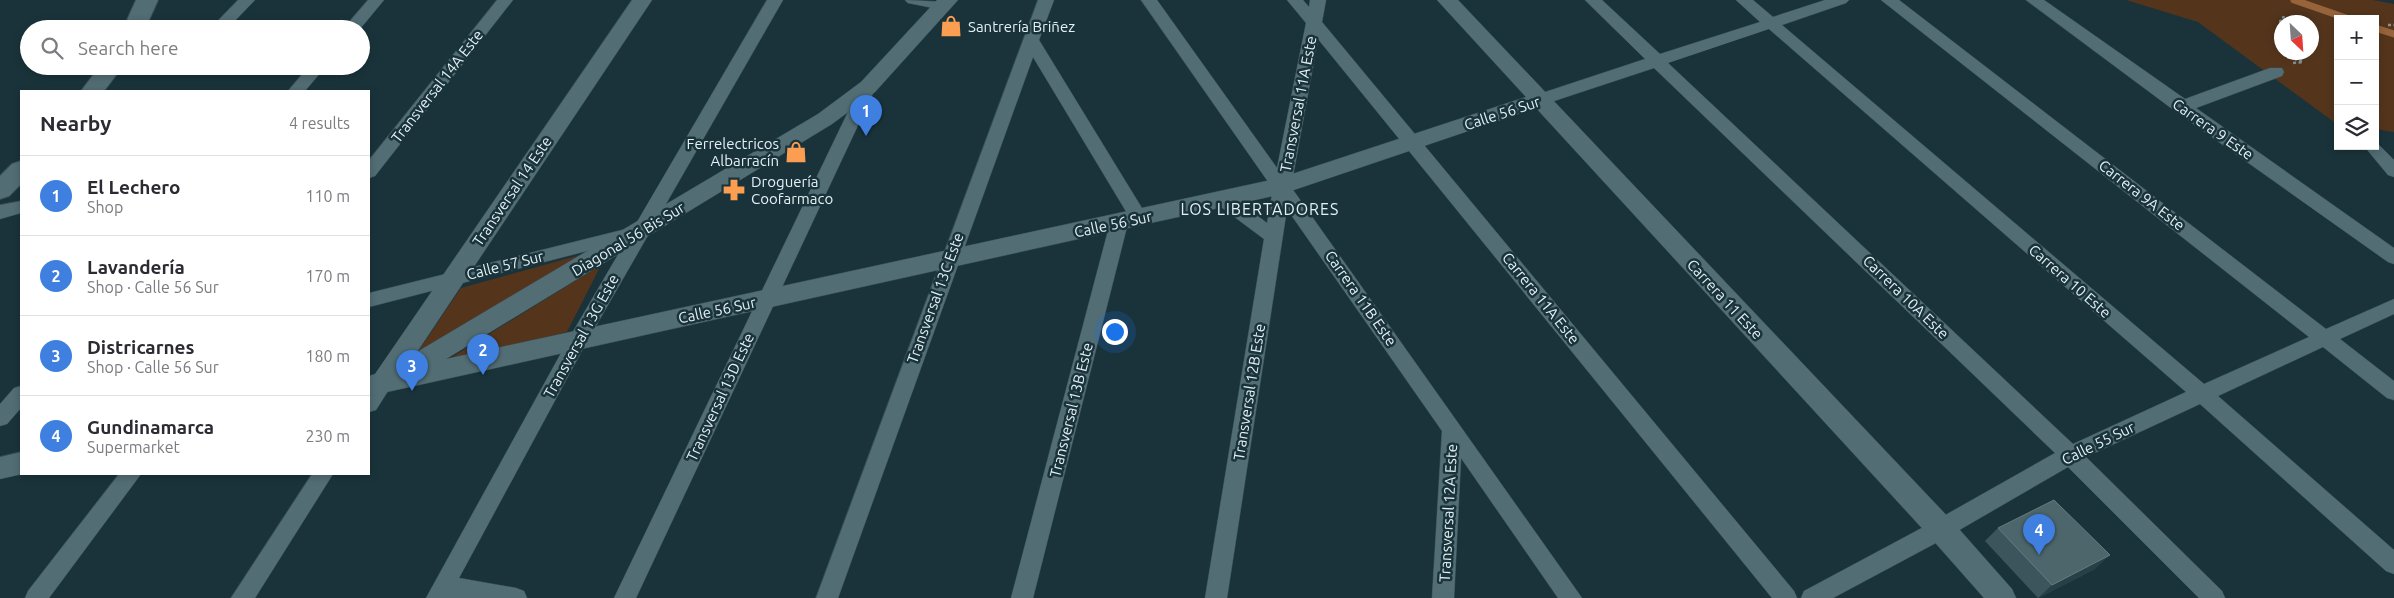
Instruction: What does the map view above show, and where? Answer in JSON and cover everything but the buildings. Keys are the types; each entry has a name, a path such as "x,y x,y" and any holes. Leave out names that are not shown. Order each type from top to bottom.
{"main road":[{"path":"138,20 147,0"},
{"path":"93,90 105,75"}],"street":[{"path":"227,20 247,0"},
{"path":"359,20 376,0"},
{"name":"Transversal 14A Este","path":"370,171 505,0"},
{"name":"Transversal 14 Este","path":"376,384 451,279 642,0"},
{"name":"Transversal 13G Este","path":"440,592 640,230 775,0"},
{"path":"913,0 946,3"},
{"name":"Transversal 13C Este","path":"827,598 949,260 1046,0"},
{"name":"Carrera 11B Este","path":"1149,0 1571,598"},
{"name":"Carrera 11A Este","path":"1295,0 1786,598"},
{"name":"Transversal 11A Este","path":"1282,186 1318,0"},
{"name":"Carrera 11 Este","path":"1447,0 1941,529 2002,598"},
{"name":"Carrera 10A Este","path":"1593,0 1659,60 2070,455 2214,598"},
{"name":"Carrera 10 Este","path":"1744,0 2202,394 2394,564"},
{"name":"Calle 56 Sur","path":"376,384 1129,221 1282,186 1840,0"},
{"name":"Carrera 9A Este","path":"1889,0 2326,337 2394,392"},
{"name":"Carrera 9 Este","path":"2034,0 2181,107 2394,256"},
{"name":"Transversal 13D Este","path":"625,598 868,87 946,3"},
{"path":"1030,40 1129,221"},
{"path":"2181,107 2282,68"},
{"path":"297,90 310,75"},
{"name":"Diagonal 56 Bis Sur","path":"376,384 450,347 825,119 868,87"},
{"path":"2376,150 2394,170"},
{"name":"Transversal 12B Este","path":"1216,598 1282,186"},
{"path":"1223,199 1274,237"},
{"path":"0,212 20,208"},
{"name":"Transversal 13B Este","path":"1022,598 1129,221"},
{"name":"Calle 57 Sur","path":"370,300 640,230"},
{"name":"Calle 55 Sur","path":"1812,598 1941,529 2070,455 2394,306"},
{"path":"370,401 376,384"},
{"path":"7,411 20,395"},
{"name":"Transversal 12A Este","path":"1443,598 1452,428"},
{"path":"0,468 20,463"},
{"path":"36,598 130,475"},
{"path":"242,598 322,475"},
{"path":"440,592 516,598"}],"path":[{"path":"2388,25 2394,25"},
{"path":"2282,68 2303,62 2298,60"}],"shaded area":[{"path":"2126,0 2373,0 2394,4 2394,132 2379,130 2379,15 2334,15 2334,122 2198,22"},
{"path":"584,254 411,362 461,288"},
{"path":"601,265 567,332 444,362"}],"waterway":[{"path":"2294,0 2337,15"},
{"path":"2379,29 2394,34"}],"place":[{"name":"Santrería Briñez","path":"951,26"},
{"name":"El Lechero","path":"866,136"},
{"name":"Ferrelectricos Albarracín","path":"796,152"},
{"name":"Droguería Coofarmaco","path":"734,190"},
{"name":"Lavandería","path":"483,375"},
{"name":"Districarnes","path":"412,391"},
{"name":"Gundinamarca","path":"2039,555"}],"district":[{"name":"LOS LIBERTADORES","path":"1260,209"}]}
